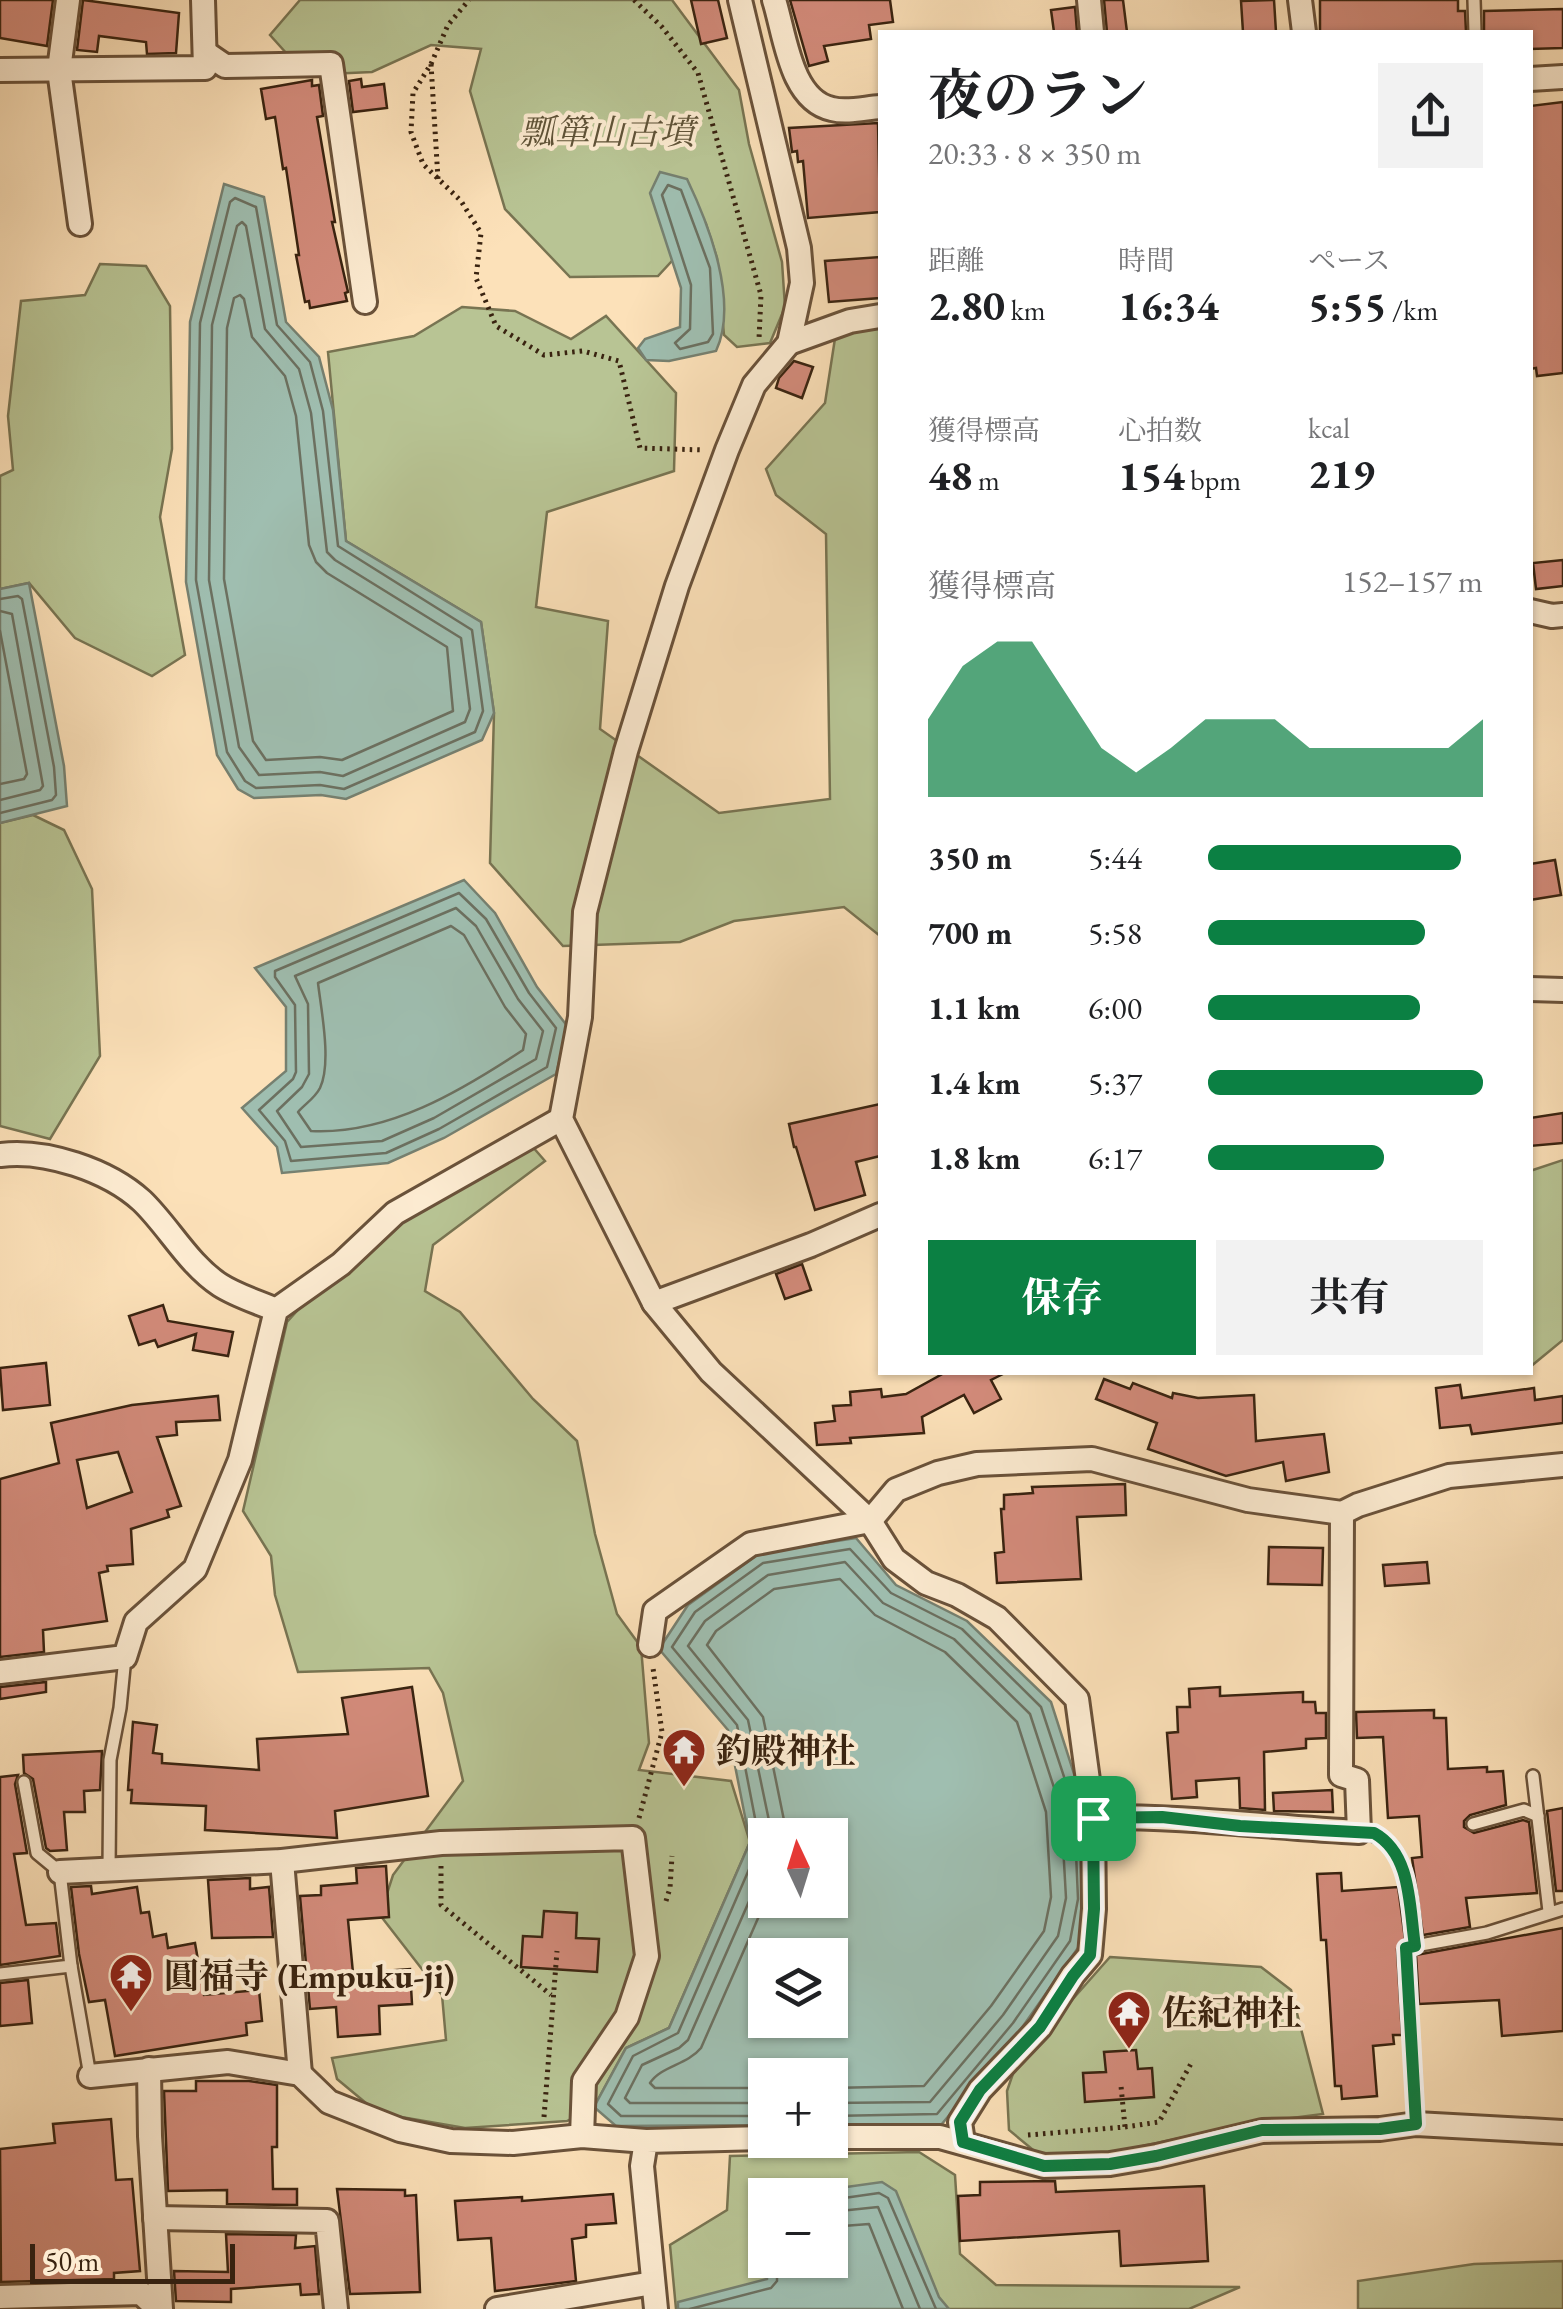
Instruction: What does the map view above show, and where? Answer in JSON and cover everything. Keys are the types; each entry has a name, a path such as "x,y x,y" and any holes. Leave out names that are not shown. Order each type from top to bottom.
{"street":[{"path":"68,0 59,70 80,224"},
{"path":"0,70 205,68 204,0"},
{"path":"740,0 799,248 802,282 789,342 754,385 677,586 596,862 585,912 580,1017 562,1119 654,1303 712,1372 870,1521 894,1559 926,1582 957,1594 997,1618 1077,1699 1093,1818 1090,1955 1040,2027 980,2090 960,2122 963,2142"},
{"path":"774,0 800,82 812,100 831,109 878,106"},
{"path":"1089,0 1092,30"},
{"path":"1300,0 1304,30"},
{"path":"206,53 225,66 331,64 365,302"},
{"path":"1533,79 1563,78"},
{"path":"789,342 850,321 878,316"},
{"path":"1533,612 1563,615"},
{"path":"1533,990 1563,990"},
{"path":"0,1672 125,1657 136,1622 195,1569 240,1460 276,1310 342,1264 395,1214 562,1119"},
{"path":"0,1155 18,1152 59,1157 106,1178 140,1200 220,1285 276,1310"},
{"path":"654,1303 878,1216"},
{"path":"650,1645 656,1610 751,1544 870,1521 896,1490 938,1473 976,1464 1092,1459 1248,1500 1342,1513 1450,1476 1563,1466"},
{"path":"1093,1818 1162,1817 1240,1826 1359,1832 1357,1780 1340,1775 1342,1513"},
{"path":"60,1872 282,1860 441,1843 634,1838 646,1956 627,2017 584,2081 582,2136"},
{"path":"282,1860 300,2074"},
{"path":"90,2076 228,2062 300,2074 329,2102 400,2130 452,2142 513,2143 582,2136 646,2140 748,2138"},
{"path":"149,2069 160,2309"},
{"path":"848,2136 940,2137 1044,2166 1110,2164 1262,2130 1380,2129 1416,2124 1563,2132"},
{"path":"646,2140 642,2166 656,2309"},
{"path":"155,2218 327,2221 336,2309"},
{"path":"497,2309 652,2283"},
{"path":"0,2297 141,2294 160,2309"}],"lane":[{"path":"1474,0 1475,30"},
{"path":"108,1870 110,1760 125,1657"},
{"path":"1533,1776 1549,1911"},
{"path":"24,1782 37,1853 60,1872 90,2076"},
{"path":"1474,1824 1524,1810 1538,1816"},
{"path":"1359,1832 1383,1838 1399,1856 1415,1946"},
{"path":"1416,2124 1406,1948 1487,1933 1563,1909"},
{"path":"0,1974 72,1966"}],"path":[{"path":"469,0 448,25 432,64 413,93 411,132 423,164 460,201 481,233 476,278 496,326 544,355 584,351 619,361 640,448 726,450"},
{"path":"634,0 662,27 698,73 761,296 759,341"},
{"path":"432,64 438,179"},
{"path":"634,1838 662,1732 650,1645"},
{"path":"441,1843 441,1905 551,1995"},
{"path":"542,2139 556,1951"},
{"path":"989,2152 1014,2136 1159,2122 1192,2060"},
{"path":"1121,2086 1125,2126"}],"green space":[{"name":"瓢箪山古墳","path":"300,0 672,0 739,90 749,144 782,262 785,307 770,343 737,347 724,335 717,258 706,224 658,276 570,277 505,209 470,91 481,49 431,45 372,72 306,75 270,35"},
{"path":"100,264 146,266 170,306 172,449 160,517 185,655 152,676 75,638 29,583 0,589 0,476 13,470 8,416 21,301 85,295"},
{"path":"462,307 515,311 571,339 606,316 676,393 674,471 547,512 536,607 608,621 600,729 719,813 830,799 826,534 776,495 766,469 825,403 836,332 878,328 878,934 844,907 734,921 680,942 563,946 490,863 494,713 481,622 346,541 328,352 414,336"},
{"path":"33,815 64,830 92,889 100,1056 50,1139 0,1126 0,823"},
{"path":"518,1130 545,1161 433,1245 425,1291 460,1312 533,1399 577,1441 595,1534 617,1614 641,1647 649,1743 639,1770 731,1781 748,1836 748,1847 669,2028 626,2048 594,2107 567,2121 465,2128 378,2113 337,2079 332,2058 446,2040 442,1995 380,1915 393,1875 463,1781 443,1693 429,1668 298,1672 275,1595 271,1556 243,1511 287,1322 397,1200"},
{"path":"1563,1160 1563,1340 1533,1365 1533,1170"},
{"path":"1110,1957 1261,1967 1291,1990 1323,2114 1245,2124 1087,2158 1038,2154 1009,2130 1007,2091 1017,2062"},
{"path":"919,2152 955,2175 960,2254 996,2285 1240,2287 1189,2309 941,2309 848,2213 848,2178 748,2178 748,2278 783,2278 769,2309 676,2309 670,2245 727,2210 730,2156 848,2158 848,2154"},
{"path":"1563,2261 1563,2309 1358,2309 1358,2281 1474,2264"}],"water":[{"path":"660,172 687,179 712,241 723,287 722,331 716,351 669,361 646,360 638,348 645,339 680,327 681,288 650,193"},
{"path":"224,184 264,197 286,322 319,357 333,410 346,541 481,622 494,713 482,740 346,799 321,795 254,798 238,789 217,755 186,582 190,322"},
{"path":"29,583 64,766 67,806 0,823 0,589"},
{"path":"464,880 495,913 537,987 568,1027 556,1074 444,1138 388,1163 282,1173 277,1147 242,1108 286,1071 286,1007 255,968"},
{"path":"856,1538 896,1585 967,1621 1051,1702 1084,1805 1088,1899 1080,1945 1021,2029 941,2125 848,2125 848,2058 748,2058 748,2125 616,2126 594,2107 626,2048 669,2028 748,1847 748,1918 848,1918 848,1818 748,1818 748,1832 728,1730 659,1649 688,1605 760,1553"},
{"path":"882,2182 896,2191 939,2297 949,2309 678,2309 678,2302 767,2278 848,2278 848,2187"}],"building":[{"path":"0,0 53,0 47,46 0,38"},
{"path":"83,0 179,13 176,53 147,54 146,42 99,36 97,52 77,50"},
{"path":"691,0 718,0 727,38 701,44"},
{"path":"790,0 890,0 893,22 869,25 871,39 824,46 828,61 809,66"},
{"path":"1104,0 1123,0 1127,30 1107,30"},
{"path":"1274,0 1276,30 1243,30 1241,1"},
{"path":"1320,0 1458,0 1458,11 1465,11 1466,30 1320,30"},
{"path":"1075,7 1077,30 1054,30 1051,10"},
{"path":"1563,9 1563,48 1533,49 1533,30 1484,30 1484,11"},
{"path":"361,79 362,87 384,84 387,108 353,112 349,81"},
{"path":"312,80 312,86 319,85 323,116 317,117 332,222 348,292 347,301 310,308 309,301 305,302 296,255 286,168 283,169 275,117 266,119 261,89"},
{"path":"1563,102 1563,373 1537,376 1533,368 1533,106"},
{"path":"878,123 878,212 808,218 803,161 798,162 797,151 792,152 789,128"},
{"path":"878,257 878,298 829,302 825,261"},
{"path":"794,361 813,367 802,398 776,388 779,378"},
{"path":"1563,560 1563,586 1536,589 1533,563"},
{"path":"1555,860 1561,895 1533,900 1533,864"},
{"path":"878,1104 878,1156 856,1162 865,1195 815,1210 789,1124"},
{"path":"1563,1113 1563,1143 1533,1146 1533,1118"},
{"path":"802,1264 811,1290 785,1299 776,1274"},
{"path":"163,1305 168,1321 233,1332 228,1356 193,1350 196,1334 158,1347 155,1340 139,1345 129,1316"},
{"path":"46,1363 50,1405 3,1410 0,1368"},
{"path":"941,1375 1001,1375 991,1380 1001,1399 974,1413 964,1395 922,1417 924,1433 850,1438 851,1443 817,1445 815,1423 835,1421 833,1406 851,1405 850,1392 881,1389 882,1397 906,1394"},
{"path":"1104,1379 1130,1389 1133,1383 1172,1398 1173,1393 1198,1398 1254,1395 1256,1441 1324,1434 1329,1472 1286,1481 1283,1462 1226,1476 1148,1449 1157,1423 1096,1399"},
{"path":"1460,1385 1462,1398 1534,1388 1535,1400 1563,1396 1563,1423 1472,1434 1470,1425 1440,1428 1436,1388"},
{"path":"218,1396 220,1420 176,1422 177,1435 157,1437 181,1506 167,1510 169,1517 131,1529 133,1564 107,1566 108,1571 99,1573 107,1621 43,1630 44,1652 0,1657 0,1479 59,1463 51,1423 132,1405","holes":["118,1452 132,1492 87,1508 77,1460"]},
{"path":"1125,1484 1126,1515 1077,1517 1081,1579 997,1583 995,1553 1004,1552 1004,1495 1033,1493 1032,1487"},
{"path":"1269,1547 1323,1548 1322,1585 1268,1584"},
{"path":"1427,1562 1429,1583 1385,1586 1383,1565"},
{"path":"46,1682 46,1692 0,1699 0,1687"},
{"path":"412,1687 428,1796 335,1811 337,1838 205,1830 206,1806 131,1803 132,1790 128,1790 133,1722 157,1725 153,1753 162,1754 162,1763 259,1770 257,1739 348,1734 342,1698"},
{"path":"1220,1687 1220,1696 1303,1692 1303,1702 1315,1702 1316,1713 1326,1713 1326,1738 1306,1739 1306,1748 1264,1752 1265,1810 1240,1808 1239,1778 1196,1781 1197,1797 1172,1799 1167,1733 1178,1732 1177,1707 1190,1707 1189,1689"},
{"path":"1434,1710 1434,1718 1446,1718 1448,1769 1487,1767 1487,1772 1503,1771 1506,1805 1470,1815 1464,1827 1474,1833 1523,1820 1529,1822 1537,1893 1466,1898 1470,1927 1423,1935 1412,1858 1422,1857 1419,1816 1388,1818 1383,1737 1357,1738 1356,1712"},
{"path":"102,1751 100,1790 84,1791 85,1812 64,1812 67,1850 50,1851 46,1848 33,1779 24,1773 23,1755"},
{"path":"18,1775 15,1784 27,1853 14,1854 26,1925 56,1923 60,1956 0,1965 0,1777"},
{"path":"1332,1790 1333,1812 1274,1811 1273,1793"},
{"path":"1563,1808 1563,1891 1556,1891 1547,1811"},
{"path":"386,1866 389,1917 348,1920 353,1973 410,1969 412,2004 379,2006 380,2034 338,2037 336,2007 310,2009 300,1896 321,1895 321,1886 357,1883 356,1868"},
{"path":"1341,1873 1342,1891 1398,1887 1405,1939 1397,1949 1402,2035 1393,2035 1394,2044 1373,2046 1377,2096 1342,2099 1341,2086 1335,2086 1326,1940 1321,1940 1317,1874"},
{"path":"250,1878 250,1889 269,1887 273,1937 212,1938 208,1880"},
{"path":"91,1886 92,1894 137,1887 141,1913 149,1912 153,1937 166,1934 168,1948 195,1943 204,1995 259,1990 262,2021 246,2023 247,2035 115,2056 105,2000 89,2002 79,1954 71,1887"},
{"path":"544,1911 577,1913 576,1938 599,1939 597,1972 521,1967 523,1936 542,1937"},
{"path":"1563,1928 1563,2031 1502,2036 1499,2000 1419,2004 1416,1955"},
{"path":"28,1980 32,2023 0,2026 0,1983"},
{"path":"1136,2050 1138,2069 1152,2068 1154,2097 1085,2102 1083,2073 1106,2072 1104,2052"},
{"path":"196,2081 277,2085 273,2189 297,2189 297,2205 227,2204 227,2190 168,2191 164,2091 196,2091"},
{"path":"111,2119 116,2180 132,2179 140,2271 114,2273 114,2279 1,2282 0,2149 55,2143 53,2124"},
{"path":"1055,2181 1056,2192 1204,2186 1208,2261 1121,2266 1119,2231 960,2241 958,2196 980,2195 980,2182"},
{"path":"337,2189 405,2190 405,2196 416,2195 420,2292 350,2294"},
{"path":"613,2194 616,2223 586,2225 586,2237 572,2239 576,2281 495,2291 491,2238 458,2240 455,2201"},
{"path":"226,2234 296,2235 295,2248 315,2246 319,2294 301,2295 300,2284 231,2289 231,2302 176,2301 174,2271 228,2272"}],"place":[{"name":"釣殿神社","path":"684,1788"},
{"name":"圓福寺 (Empuku-ji)","path":"131,2013"},
{"name":"佐紀神社","path":"1129,2050"}],"route":[{"path":"1162,1817 1240,1826 1374,1833 1390,1844 1399,1856 1404,1874 1415,1946 1406,1948 1416,2124 1380,2129 1262,2130 1110,2164 1044,2166 963,2142 960,2122 980,2090 1040,2027 1090,1955 1093,1818 1162,1817"}]}
